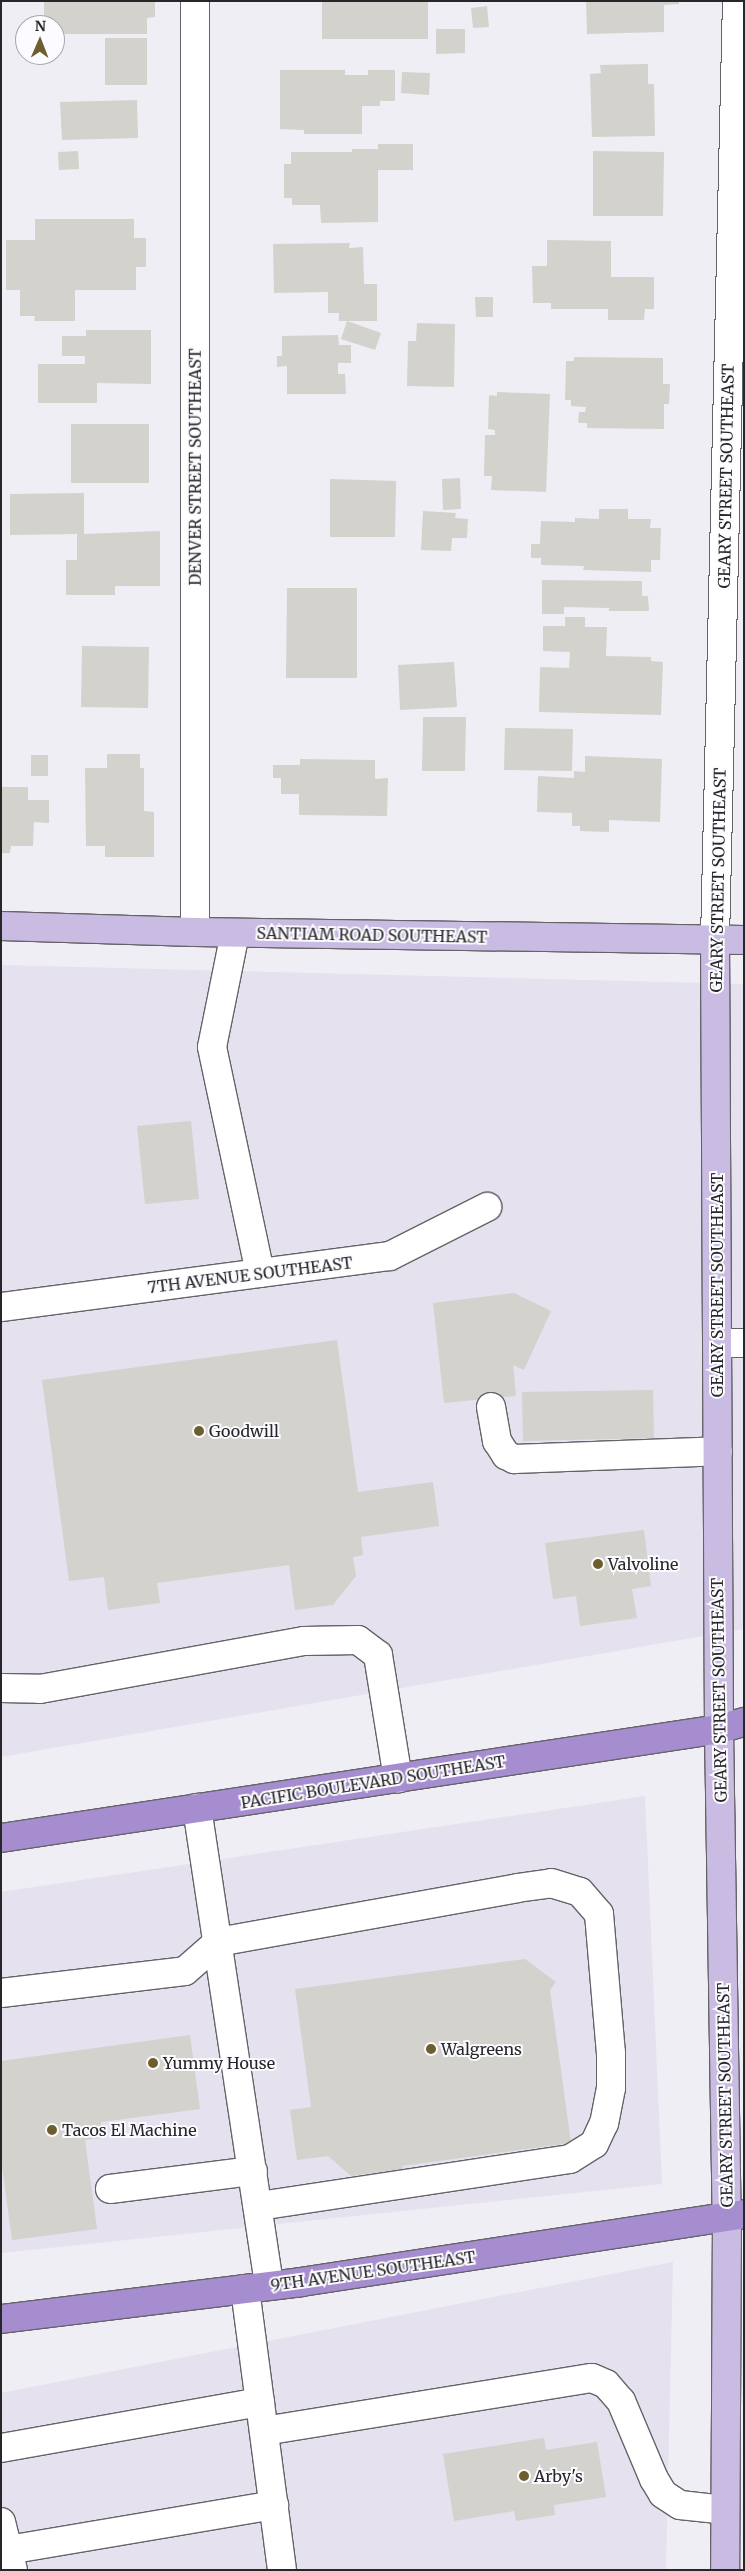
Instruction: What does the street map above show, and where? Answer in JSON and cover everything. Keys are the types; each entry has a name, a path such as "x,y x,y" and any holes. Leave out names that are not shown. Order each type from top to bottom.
{"highway":[{"name":"PACIFIC BOULEVARD SOUTHEAST","path":"1,1838 736,1727"},
{"name":"9TH AVENUE SOUTHEAST","path":"1,2319 257,2287 735,2216"}],"main road":[{"name":"SANTIAM ROAD SOUTHEAST","path":"1,926 235,933 744,940"},
{"name":"GEARY STREET SOUTHEAST","path":"715,940 731,1343 718,1450 736,1727 735,2216 725,2510 725,2570"}],"street":[{"name":"DENVER STREET SOUTHEAST","path":"195,1 195,932"},
{"name":"GEARY STREET SOUTHEAST","path":"715,940 735,457 737,1"},
{"path":"235,933 212,1047 260,1273"},
{"name":"7TH AVENUE SOUTHEAST","path":"1,1307 390,1256 487,1207"},
{"path":"491,1407 497,1441 506,1455 514,1458 718,1450"},
{"path":"1,1688 40,1689 304,1641 358,1640 378,1655 398,1778"},
{"path":"197,1808 258,2206 257,2287 260,2402 282,2570"},
{"path":"1,1992 185,1971 218,1942 469,1896 551,1883 580,1892 599,1914 611,2053 611,2088 604,2123 594,2144 570,2159 258,2206"},
{"path":"110,2189 252,2171"},
{"path":"264,2431 592,2378 606,2384 620,2401 654,2479 664,2494 680,2505 725,2510"},
{"path":"1,2448 260,2402"},
{"path":"1,2522 11,2560 274,2506"}],"shaded area":[{"path":"1,965 744,984 744,1629 1,1757"},
{"path":"645,1796 662,2184 1,2253 1,1892"},
{"path":"673,2262 666,2570 1,2570 1,2393"}],"building":[{"path":"44,1 155,1 155,17 147,18 147,34 65,34 65,15 44,15"},
{"path":"322,1 428,1 428,39 322,39"},
{"path":"586,1 679,1 679,4 664,5 664,32 587,34"},
{"path":"487,6 489,27 473,28 471,8"},
{"path":"436,29 465,29 465,53 436,54"},
{"path":"105,38 147,38 147,85 105,85"},
{"path":"648,64 648,84 654,84 655,136 592,137 590,74 601,73 600,65"},
{"path":"280,70 345,70 345,75 368,75 368,70 395,70 395,101 380,101 380,106 362,106 362,134 304,134 304,130 280,129"},
{"path":"402,72 430,73 429,95 401,93"},
{"path":"137,100 138,138 62,140 60,102"},
{"path":"378,144 413,144 413,170 378,170 378,222 321,223 320,205 292,205 292,198 284,198 284,164 291,164 291,152 352,152 352,149 378,149"},
{"path":"78,151 79,169 59,170 58,152"},
{"path":"593,151 664,152 663,216 593,216"},
{"path":"35,219 134,219 134,238 146,238 146,267 136,267 136,290 75,290 75,321 34,321 35,316 20,316 20,290 6,290 6,240 35,240"},
{"path":"547,240 611,241 611,277 654,277 654,309 645,309 644,320 608,320 608,309 551,309 551,303 533,303 532,266 547,266"},
{"path":"350,243 349,248 363,247 364,284 377,284 377,321 339,321 339,313 328,313 328,292 274,293 273,244"},
{"path":"475,297 493,297 493,317 476,317"},
{"path":"347,321 381,333 375,350 341,339"},
{"path":"417,323 455,324 454,387 407,386 408,341 416,341"},
{"path":"86,330 151,330 151,384 97,383 97,403 38,403 38,364 85,364 85,356 62,356 62,336 86,336"},
{"path":"338,335 339,345 351,345 351,363 338,363 338,374 345,374 346,394 287,394 287,366 277,367 277,356 282,356 282,336"},
{"path":"574,357 663,358 663,384 670,384 669,404 664,404 664,429 587,428 587,423 578,423 579,412 585,412 586,407 571,406 571,400 565,400 566,361 574,361"},
{"path":"497,392 550,394 546,492 491,490 492,476 484,476 485,435 495,435 495,430 488,429 489,395 497,396"},
{"path":"71,424 149,424 149,483 71,483"},
{"path":"460,478 461,509 443,510 442,479"},
{"path":"330,479 396,481 395,537 330,537"},
{"path":"84,493 84,534 160,531 160,586 115,586 115,595 66,595 66,560 77,560 77,534 10,535 10,494"},
{"path":"599,509 628,509 628,519 651,519 650,528 661,528 660,560 651,560 651,572 583,570 584,566 541,565 541,558 531,558 531,544 540,544 541,521 575,522 575,518 599,519"},
{"path":"423,511 456,513 455,518 468,519 467,538 452,538 451,551 421,550"},
{"path":"542,580 642,581 642,596 648,596 649,611 609,611 609,608 564,607 564,614 542,614"},
{"path":"287,588 357,588 357,678 286,678"},
{"path":"565,617 585,617 585,627 607,627 606,656 651,657 651,661 663,662 661,715 539,712 540,667 569,668 570,652 543,651 543,626 565,626"},
{"path":"82,646 149,647 148,708 81,707"},
{"path":"454,662 457,707 400,710 398,665"},
{"path":"423,717 466,717 465,771 422,771"},
{"path":"505,728 573,729 572,771 504,770"},
{"path":"107,754 140,754 140,768 144,768 144,811 154,812 154,857 105,857 105,846 86,846 85,768 107,768"},
{"path":"31,755 48,755 48,776 31,776"},
{"path":"585,756 662,759 660,822 609,820 609,832 580,831 580,826 572,826 572,813 537,812 538,776 574,778 574,771 585,772"},
{"path":"300,759 375,760 375,779 388,778 387,816 299,815 299,794 281,794 281,778 273,778 273,765 300,765"},
{"path":"1,787 28,787 28,800 49,800 49,823 34,822 33,846 11,846 10,853 1,853"},
{"path":"191,1121 199,1199 145,1204 137,1126"},
{"path":"514,1293 551,1311 524,1370 513,1365 516,1396 444,1403 433,1303"},
{"name":"Goodwill","path":"337,1340 358,1492 433,1482 439,1526 361,1537 363,1555 353,1557 356,1576 333,1605 295,1610 289,1565 157,1583 160,1603 108,1610 104,1577 69,1581 42,1380"},
{"path":"653,1390 654,1438 523,1441 522,1392"},
{"name":"Valvoline","path":"644,1530 651,1586 632,1589 637,1618 580,1626 576,1596 553,1599 545,1543"},
{"name":"Walgreens","path":"525,1959 556,1982 550,1990 571,2143 402,2166 403,2169 351,2176 328,2156 297,2160 290,2110 311,2107 295,1989"},
{"name":"Tacos El Machine","path":"190,2035 200,2109 101,2122 103,2138 85,2140 97,2229 12,2240 1,2159 1,2061"},
{"name":"Arby's","path":"544,2438 546,2450 597,2442 606,2497 554,2505 555,2515 516,2521 514,2511 454,2521 443,2454"}],"place":[{"name":"Goodwill","path":"199,1431"},
{"name":"Valvoline","path":"598,1564"},
{"name":"Walgreens","path":"431,2049"},
{"name":"Yummy House","path":"153,2063"},
{"name":"Tacos El Machine","path":"52,2130"},
{"name":"Arby's","path":"524,2476"}]}
